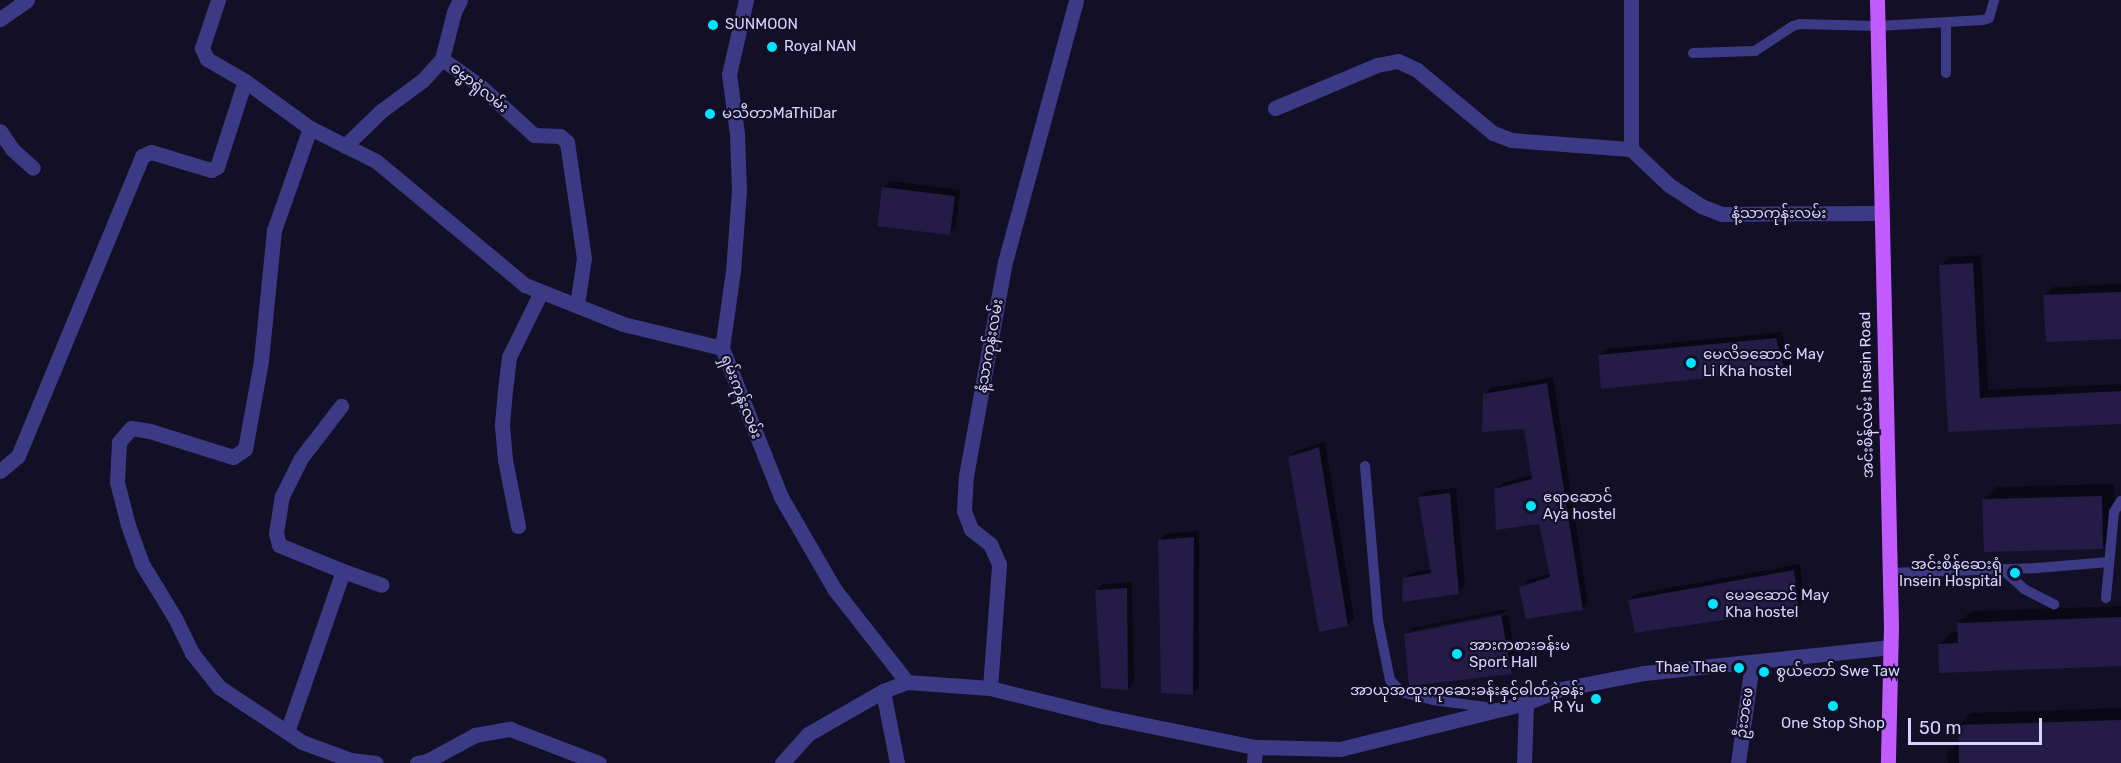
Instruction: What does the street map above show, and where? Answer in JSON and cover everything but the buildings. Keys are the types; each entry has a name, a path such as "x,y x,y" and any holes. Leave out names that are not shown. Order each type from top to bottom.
{"main road":[{"name":"အင်းစိန်လမ်း Insein Road","path":"1877,0 1890,648 1888,763"}],"street":[{"path":"0,19 27,0"},
{"path":"218,0 202,48 204,55 245,81 310,128 376,161 525,285 623,324 723,348"},
{"name":"ဓမ္မာရုံလမ်း","path":"459,0 442,59 480,86 534,135 560,136 567,142 584,258 577,305"},
{"name":"ရှမ်းကုန်းလမ်း","path":"746,0 729,74 737,134 739,190 733,271 723,348 782,497 834,590 907,682"},
{"name":"နံ့သာကုန်းလမ်း","path":"990,688 999,564 990,544 971,529 964,511 966,476 1005,262 1076,0"},
{"path":"1275,108 1377,65 1398,61 1417,70 1493,133 1511,140 1631,148 1631,0"},
{"path":"345,146 381,111 423,80 442,59"},
{"path":"0,471 18,456 142,156 151,152 211,171 217,167 245,81"},
{"path":"310,128 274,230 261,361 244,448 233,457 150,430 131,428 119,442 117,482 128,525 154,586 175,618 192,653 219,687 302,742 351,760 376,763"},
{"path":"0,131 12,149 33,168"},
{"name":"နံ့သာကုန်းလမ်း","path":"1631,148 1669,185 1701,207 1722,214 1882,213"},
{"path":"518,526 504,448 502,424 505,390 509,357 542,292"},
{"path":"341,406 297,467 282,496 276,533 279,545 382,585"},
{"path":"287,732 343,571"},
{"path":"782,763 808,734 883,691 907,682 990,688 1102,716 1255,747 1340,749 1526,704 1561,690 1644,673 1890,648"},
{"name":"ဦးဘဖေ","path":"1738,763 1752,663"},
{"path":"883,691 897,763"},
{"path":"1524,763 1526,704"},
{"path":"417,763 427,761 475,735 510,729 599,763"},
{"path":"1254,763 1255,747"}],"lane":[{"path":"1693,53 1755,51 1793,26 1800,24 1878,26 1946,24 1989,18 1994,0"},
{"path":"1946,24 1946,73"},
{"path":"1365,466 1378,621 1390,680 1401,692 1433,700 1501,709"},
{"path":"2106,598 2114,512 2121,501"},
{"path":"1888,573 2109,562"},
{"path":"2002,568 2024,589 2054,604"}],"place":[{"name":"SUNMOON","path":"713,25"},
{"name":"Royal NAN","path":"772,47"},
{"name":"မသီတာMaThiDar","path":"710,114"},
{"name":"မေလိခဆောင် May Li Kha hostel","path":"1691,363"},
{"name":"ဧရာဆောင် Aya hostel","path":"1531,506"},
{"name":"အင်းစိန်ဆေးရုံ Insein Hospital","path":"2015,573"},
{"name":"မေခဆောင် May Kha hostel","path":"1713,604"},
{"name":"အားကစားခန်းမ Sport Hall","path":"1457,654"},
{"name":"Thae Thae","path":"1739,668"},
{"name":"စွယ်တော် Swe Taw","path":"1764,672"},
{"name":"အာယုအထူးကုဆေးခန်းနှင့်ဓါတ်ခွဲခန်း R Yu","path":"1596,699"},
{"name":"One Stop Shop","path":"1833,706"}]}
